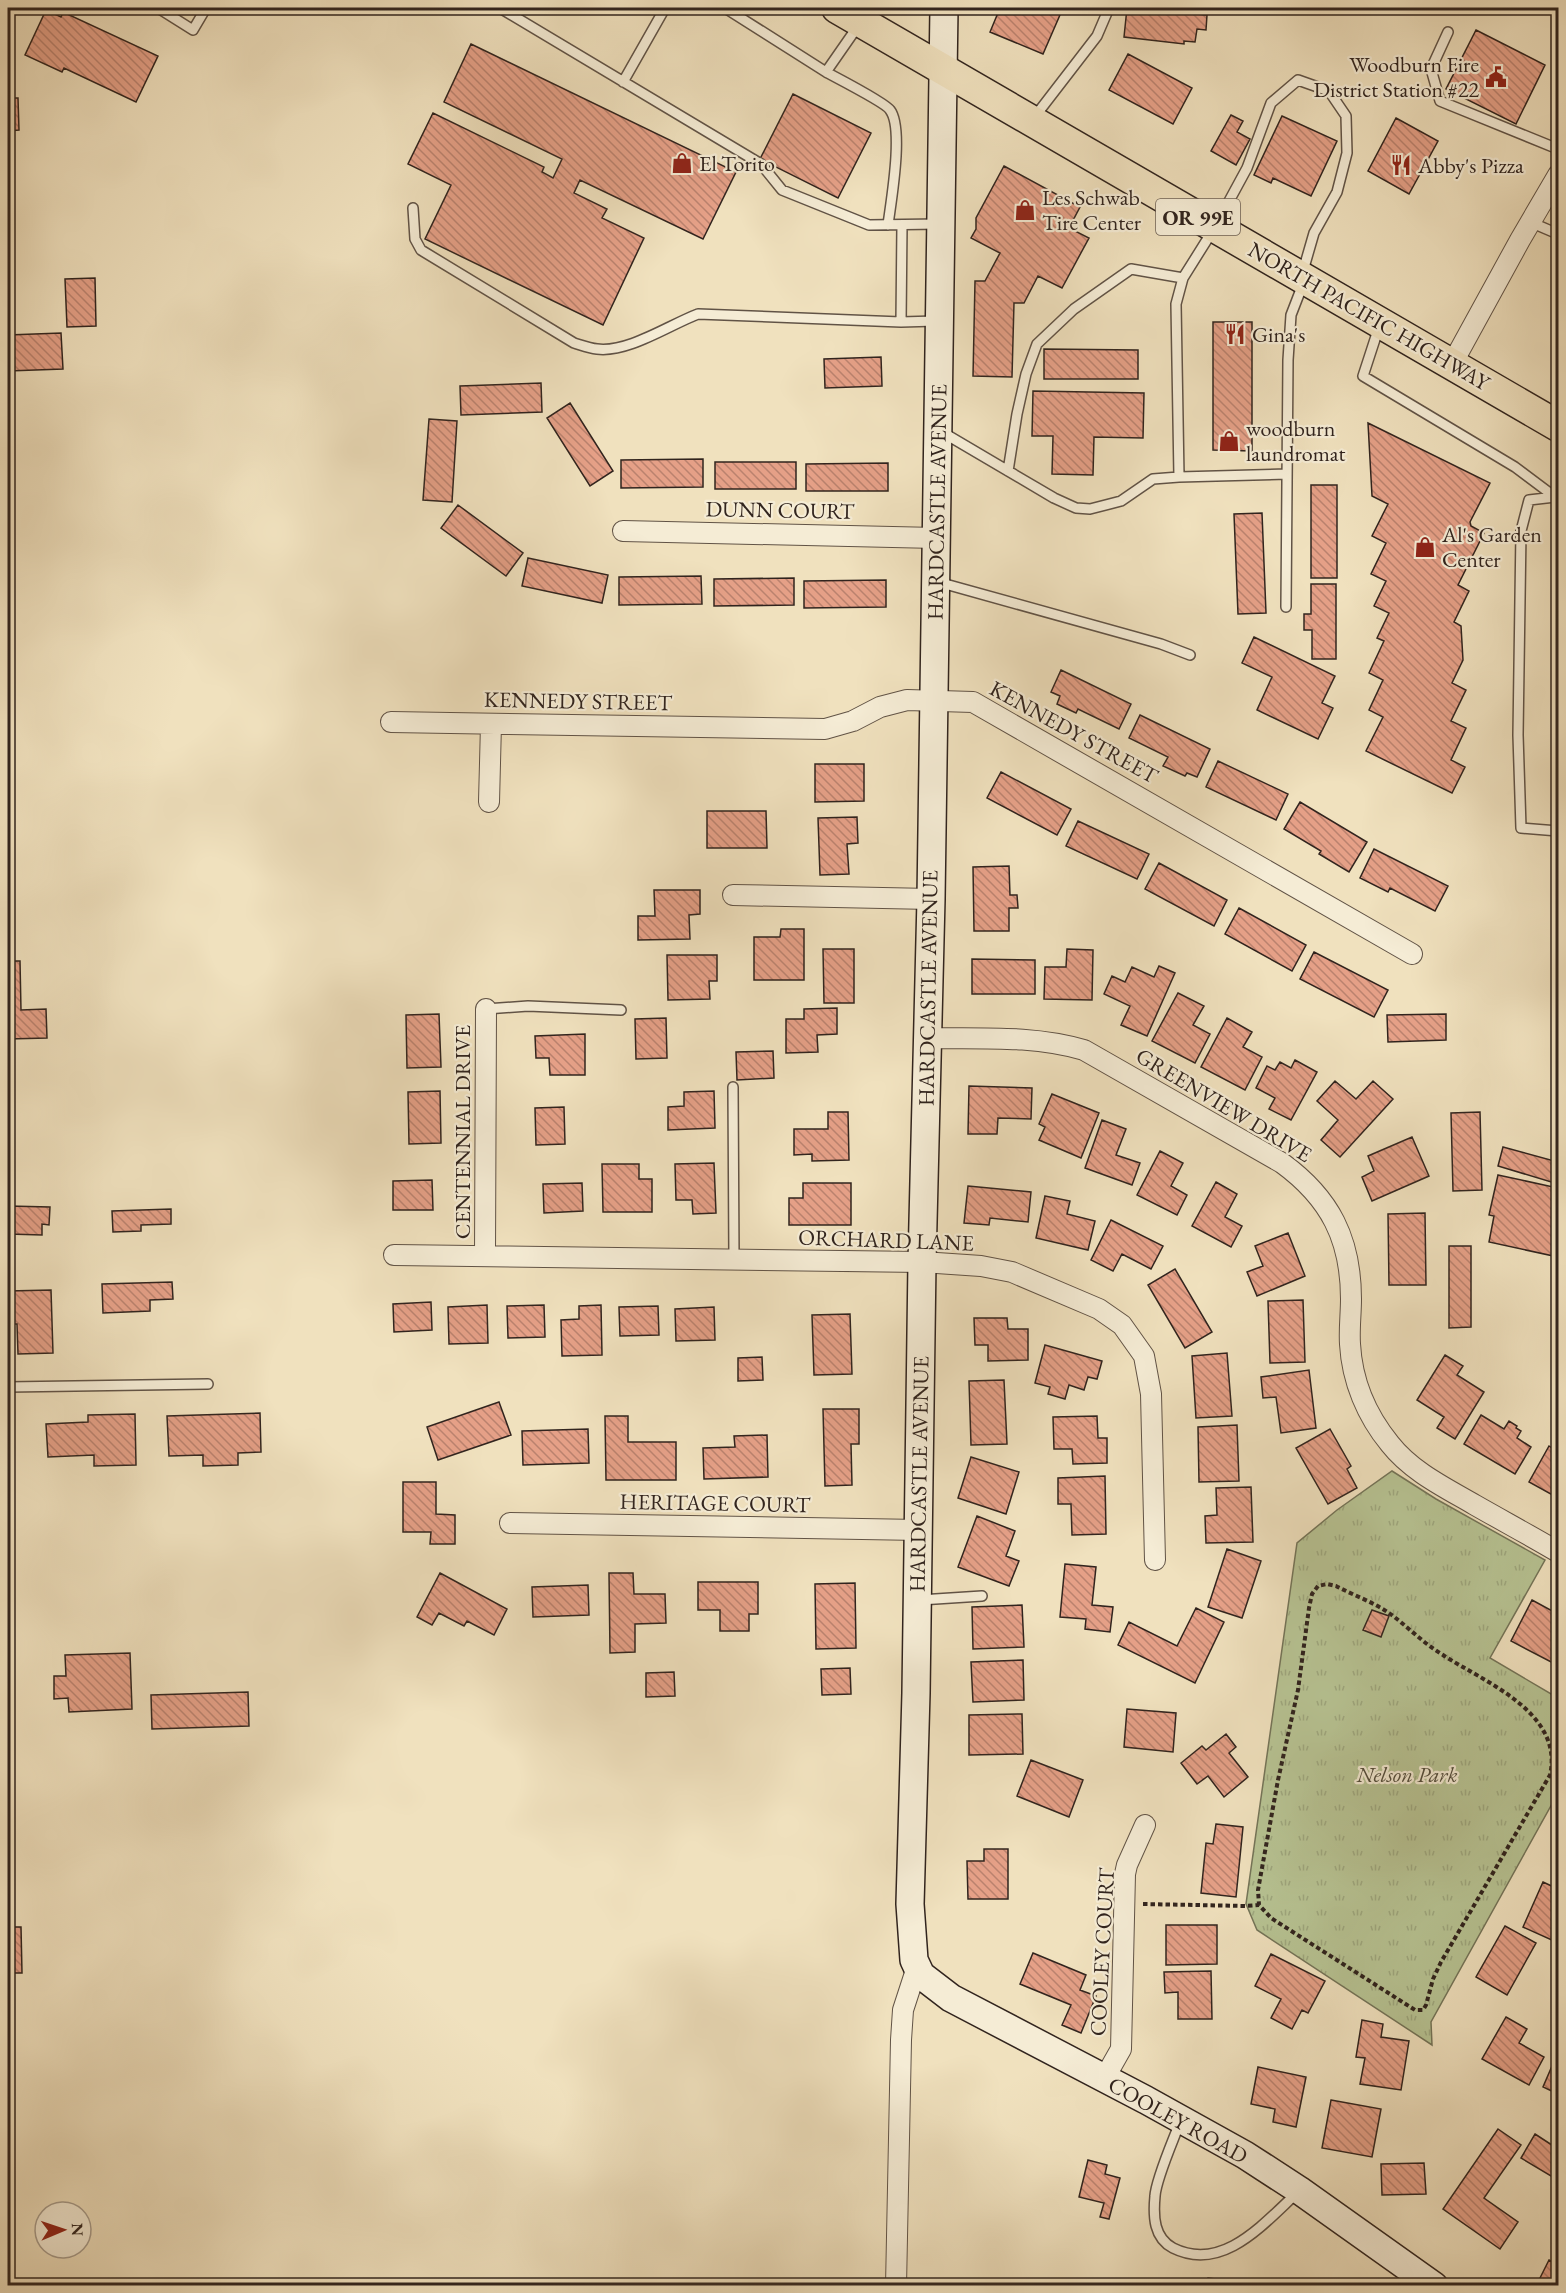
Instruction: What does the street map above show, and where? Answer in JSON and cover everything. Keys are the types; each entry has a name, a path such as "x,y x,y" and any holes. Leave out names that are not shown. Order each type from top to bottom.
{"main road":[{"name":"NORTH PACIFIC HIGHWAY","path":"849,14 1558,426"}],"street":[{"name":"HARDCASTLE AVENUE","path":"917,1967 911,1942 910,1904 931,899 944,8"},
{"path":"1452,364 1558,175"},
{"name":"DUNN COURT","path":"623,531 936,538"},
{"name":"KENNEDY STREET","path":"391,722 825,729 853,721 880,707 907,700 973,702 1412,954"},
{"path":"489,802 491,724"},
{"path":"733,895 931,899"},
{"name":"CENTENNIAL DRIVE","path":"485,1255 486,1009"},
{"name":"GREENVIEW DRIVE","path":"928,1038 1032,1039 1084,1050 1282,1163 1298,1175 1328,1209 1347,1251 1350,1276 1352,1360 1365,1404 1374,1422 1391,1446 1406,1461 1435,1482 1558,1552"},
{"name":"ORCHARD LANE","path":"394,1255 922,1262 981,1266 1012,1272 1099,1309 1122,1325 1144,1356 1151,1394 1155,1560"},
{"name":"HERITAGE COURT","path":"510,1523 919,1530"},
{"name":"COOLEY COURT","path":"1104,2079 1121,2049 1127,1865 1145,1825"},
{"path":"896,2286 901,2040 903,2010 917,1967"},
{"name":"COOLEY ROAD","path":"917,1967 928,1982 951,1998 1245,2155 1299,2190 1434,2286"}],"lane":[{"path":"158,8 193,30 206,8"},
{"path":"500,8 761,164 782,190 869,225 941,224"},
{"path":"623,82 665,8"},
{"path":"725,8 826,72 890,109 895,121 897,141 888,225"},
{"path":"1032,121 1097,36 1109,8"},
{"path":"826,72 849,14"},
{"path":"1448,32 1431,69 1440,101 1558,149"},
{"path":"1179,477 1176,304 1183,278 1247,168 1271,103 1298,80 1329,91 1346,116 1347,153 1337,192 1314,233 1291,315 1286,607"},
{"path":"413,208 414,232 421,250 574,343 597,349 615,348 661,332 678,321 698,314 901,322 940,321"},
{"path":"1530,222 1558,234"},
{"path":"901,322 902,225"},
{"path":"1008,471 1026,374 1037,344 1074,309 1131,269 1183,278"},
{"path":"1380,322 1363,376 1515,467 1557,496"},
{"path":"938,430 1054,498 1076,508 1090,509 1121,501 1153,479 1287,474"},
{"path":"1557,496 1529,500 1521,531 1518,735 1521,828 1558,831"},
{"path":"935,581 1161,644 1190,655"},
{"path":"486,1009 528,1006 621,1010"},
{"path":"733,1087 734,1260"},
{"path":"8,1388 208,1384"},
{"path":"918,1600 982,1596"},
{"path":"1181,2119 1155,2194 1156,2231 1164,2244 1197,2257 1233,2247 1260,2227 1299,2190"}],"path":[{"path":"1327,1584 1336,1586 1386,1611 1444,1656 1514,1697 1538,1724 1551,1749 1553,1762 1550,1775 1441,1962 1423,2010 1415,2010 1271,1918 1259,1905 1258,1890 1278,1780 1298,1690 1309,1608 1312,1594 1318,1586 1327,1584"},
{"path":"1125,1904 1259,1905"}],"green space":[{"name":"Nelson Park","path":"1392,1471 1436,1499 1545,1560 1490,1658 1558,1698 1558,1793 1431,2022 1432,2045 1257,1930 1246,1904 1297,1543 1337,1510"}],"building":[{"path":"1000,8 1063,8 1043,54 990,32"},
{"path":"1127,8 1207,15 1206,30 1197,29 1195,42 1184,41 1184,44 1124,37"},
{"path":"46,10 61,17 63,12 158,56 136,102 64,68 62,72 25,55"},
{"name":"Woodburn Fire District Station #22","path":"1476,30 1545,65 1516,124 1446,89"},
{"path":"471,44 736,172 703,239 580,180 574,193 607,209 602,218 644,238 603,325 425,239 451,185 408,164 433,113 544,167 542,172 553,178 562,159 444,102"},
{"path":"1128,54 1192,88 1173,124 1109,90"},
{"path":"793,94 871,133 838,198 760,159"},
{"path":"8,98 18,98 19,130 8,131"},
{"path":"1231,115 1243,121 1237,132 1250,139 1236,165 1211,151"},
{"path":"1282,116 1337,141 1311,196 1273,178 1271,183 1254,175"},
{"path":"1396,118 1438,141 1409,194 1368,171"},
{"path":"1004,166 1080,207 1069,228 1089,238 1062,288 1038,276 1024,303 1014,303 1012,377 973,376 975,281 985,281 1000,253 971,238 976,229 976,218"},
{"path":"95,278 96,326 67,327 65,279"},
{"path":"1213,322 1252,322 1252,451 1213,450"},
{"path":"61,333 63,369 8,371 8,335"},
{"path":"1044,349 1138,350 1138,379 1044,379"},
{"path":"881,357 882,386 825,388 824,359"},
{"path":"541,383 542,412 461,415 460,386"},
{"path":"1033,391 1144,393 1143,438 1094,437 1093,475 1052,474 1053,436 1032,436"},
{"path":"570,403 613,471 590,486 547,418"},
{"path":"429,419 457,421 452,502 423,500"},
{"path":"1368,423 1490,483 1470,522 1471,526 1484,533 1458,585 1469,591 1454,622 1461,626 1463,660 1452,683 1466,690 1451,721 1466,728 1451,760 1465,767 1452,793 1366,751 1383,717 1369,710 1383,680 1369,673 1384,641 1377,638 1389,613 1374,606 1386,581 1371,574 1386,543 1372,536 1388,504 1372,496"},
{"path":"703,459 703,487 621,488 621,460"},
{"path":"715,462 796,462 796,489 715,489"},
{"path":"888,463 888,491 806,491 806,464"},
{"path":"1311,485 1337,485 1337,578 1311,578"},
{"path":"458,505 523,553 506,576 441,528"},
{"path":"1262,513 1266,613 1238,614 1234,514"},
{"path":"528,558 608,575 602,603 522,586"},
{"path":"701,576 702,604 619,605 619,577"},
{"path":"794,578 794,605 714,606 714,579"},
{"path":"886,580 886,607 804,608 804,581"},
{"path":"1311,584 1336,584 1336,659 1312,659 1312,630 1304,630 1304,614 1311,614"},
{"path":"1254,637 1335,676 1322,703 1333,708 1318,739 1257,710 1272,677 1242,663"},
{"path":"1061,670 1131,704 1119,729 1078,709 1076,713 1057,704 1060,696 1051,692"},
{"path":"1140,715 1210,749 1197,777 1187,773 1185,776 1163,766 1168,757 1129,738"},
{"path":"1218,761 1288,794 1276,820 1206,787"},
{"path":"815,764 864,764 864,801 815,802"},
{"path":"1001,772 1071,809 1057,835 987,798"},
{"path":"1300,802 1367,842 1349,872 1319,854 1321,851 1284,829"},
{"path":"707,811 766,811 767,848 707,848"},
{"path":"857,817 858,843 847,844 849,874 820,875 818,818"},
{"path":"1078,821 1149,854 1137,879 1066,846"},
{"path":"1374,849 1448,886 1435,911 1390,888 1388,892 1360,878"},
{"path":"1159,863 1227,900 1214,926 1145,889"},
{"path":"1009,866 1010,895 1017,895 1018,908 1009,908 1009,931 974,931 973,867"},
{"path":"654,890 700,890 700,914 689,915 690,939 638,940 638,916 655,916"},
{"path":"1239,908 1306,945 1292,971 1225,934"},
{"path":"781,929 804,929 804,980 754,980 754,937 780,937"},
{"path":"823,949 854,949 854,1003 824,1003"},
{"path":"1067,949 1093,950 1092,1000 1044,999 1045,967 1066,967"},
{"path":"1314,952 1388,990 1374,1017 1300,979"},
{"path":"667,955 717,955 717,981 709,981 710,999 668,1000"},
{"path":"972,959 1035,960 1035,994 972,994"},
{"path":"8,961 20,961 21,1010 46,1009 47,1038 8,1039"},
{"path":"1159,966 1175,973 1147,1036 1121,1025 1130,1006 1104,994 1112,976 1125,982 1132,967 1154,977"},
{"path":"1178,993 1204,1006 1193,1025 1210,1034 1195,1063 1152,1041"},
{"path":"837,1008 837,1034 817,1035 818,1052 786,1053 786,1019 804,1019 804,1009"},
{"path":"439,1014 441,1067 407,1068 406,1015"},
{"path":"1446,1014 1446,1040 1388,1042 1387,1015"},
{"path":"666,1018 667,1058 636,1059 635,1019"},
{"path":"1227,1018 1252,1032 1243,1047 1262,1057 1245,1090 1201,1067"},
{"path":"585,1034 585,1075 550,1075 549,1058 536,1058 535,1036"},
{"path":"773,1051 774,1078 737,1080 736,1052"},
{"path":"1295,1060 1317,1072 1291,1120 1269,1109 1275,1098 1256,1088 1267,1066 1275,1070 1280,1062 1291,1068"},
{"path":"1335,1081 1356,1099 1373,1081 1393,1099 1340,1157 1321,1140 1338,1120 1317,1101"},
{"path":"969,1086 1032,1088 1031,1119 998,1118 997,1134 968,1134"},
{"path":"440,1091 441,1143 409,1144 408,1092"},
{"path":"714,1091 715,1128 668,1130 668,1107 684,1106 684,1092"},
{"path":"1052,1094 1099,1113 1081,1158 1039,1140 1045,1127 1039,1124"},
{"path":"564,1107 565,1144 536,1145 535,1108"},
{"path":"828,1112 848,1112 849,1160 812,1161 812,1154 794,1155 794,1129 828,1129"},
{"path":"1480,1112 1482,1190 1453,1191 1451,1113"},
{"path":"1102,1120 1126,1129 1116,1155 1140,1163 1132,1185 1085,1168"},
{"path":"1412,1137 1429,1176 1372,1201 1362,1177 1374,1171 1368,1156"},
{"path":"1503,1147 1558,1162 1558,1184 1498,1166"},
{"path":"1160,1151 1183,1163 1171,1186 1187,1195 1177,1215 1137,1195"},
{"path":"714,1163 716,1213 693,1214 692,1200 676,1200 675,1164"},
{"path":"602,1164 639,1164 639,1179 652,1179 652,1212 603,1212"},
{"path":"1498,1175 1558,1188 1558,1257 1489,1242 1494,1216 1489,1215"},
{"path":"432,1180 433,1210 393,1210 393,1181"},
{"path":"1216,1182 1237,1194 1225,1217 1242,1226 1231,1247 1192,1226"},
{"path":"582,1183 583,1211 544,1213 543,1184"},
{"path":"803,1183 851,1183 851,1225 789,1225 789,1198 803,1198"},
{"path":"968,1186 1031,1192 1028,1222 990,1218 989,1225 964,1223"},
{"path":"1045,1196 1070,1201 1067,1214 1095,1221 1088,1250 1036,1238"},
{"path":"8,1206 50,1207 49,1225 42,1224 42,1235 8,1234"},
{"path":"171,1209 171,1224 141,1225 141,1231 113,1232 112,1211"},
{"path":"1425,1213 1426,1285 1389,1285 1388,1214"},
{"path":"1111,1220 1163,1246 1151,1269 1122,1254 1113,1271 1091,1260"},
{"path":"1288,1233 1305,1276 1257,1296 1247,1272 1263,1266 1255,1246"},
{"path":"1449,1246 1471,1246 1471,1327 1449,1328"},
{"path":"1175,1269 1212,1332 1185,1348 1148,1285"},
{"path":"172,1282 173,1299 150,1300 150,1311 103,1313 102,1284"},
{"path":"51,1290 53,1353 18,1354 17,1324 8,1324 8,1291"},
{"path":"1303,1300 1305,1362 1270,1363 1268,1301"},
{"path":"431,1302 432,1330 394,1332 393,1304"},
{"path":"487,1305 488,1343 449,1344 448,1307"},
{"path":"544,1305 545,1337 508,1338 507,1306"},
{"path":"601,1305 602,1355 562,1356 561,1320 579,1319 579,1306"},
{"path":"658,1306 659,1335 620,1336 619,1307"},
{"path":"714,1307 715,1340 676,1341 675,1309"},
{"path":"850,1314 852,1374 814,1375 812,1315"},
{"path":"974,1318 1007,1318 1008,1329 1028,1329 1028,1360 988,1361 988,1345 975,1345"},
{"path":"1045,1345 1102,1361 1097,1379 1088,1377 1084,1390 1069,1385 1065,1399 1048,1394 1050,1387 1035,1383"},
{"path":"1227,1353 1232,1416 1196,1418 1192,1356"},
{"path":"1445,1355 1463,1366 1457,1375 1484,1392 1455,1439 1437,1428 1444,1417 1417,1400"},
{"path":"762,1357 763,1380 738,1381 738,1358"},
{"path":"1309,1370 1316,1428 1281,1433 1276,1397 1263,1398 1261,1377"},
{"path":"1004,1380 1007,1444 971,1445 969,1381"},
{"path":"499,1402 511,1435 438,1460 427,1427"},
{"path":"823,1409 859,1409 859,1444 851,1444 852,1485 825,1486"},
{"path":"260,1413 261,1452 238,1453 238,1465 203,1466 203,1455 169,1456 167,1416"},
{"path":"135,1414 136,1465 94,1466 94,1455 48,1457 46,1424 88,1422 88,1415"},
{"path":"1481,1415 1504,1429 1509,1421 1517,1426 1516,1428 1521,1431 1517,1438 1531,1447 1515,1474 1464,1444"},
{"path":"605,1416 628,1416 628,1442 676,1442 676,1480 606,1480"},
{"path":"1097,1416 1098,1438 1107,1438 1107,1463 1073,1464 1072,1449 1054,1449 1053,1417"},
{"path":"1237,1425 1239,1481 1199,1482 1198,1427"},
{"path":"588,1429 589,1463 523,1465 522,1431"},
{"path":"1330,1429 1351,1466 1347,1469 1357,1488 1328,1504 1296,1448"},
{"path":"767,1435 768,1477 704,1479 703,1448 735,1447 734,1436"},
{"path":"1549,1446 1558,1452 1558,1498 1529,1482"},
{"path":"971,1457 1019,1472 1006,1514 958,1498"},
{"path":"1105,1476 1106,1534 1072,1535 1071,1504 1058,1504 1058,1478"},
{"path":"403,1482 436,1482 436,1514 455,1515 455,1544 430,1544 431,1532 403,1532"},
{"path":"1251,1487 1253,1542 1206,1543 1205,1516 1217,1515 1216,1488"},
{"path":"977,1516 1015,1531 1006,1556 1019,1561 1009,1586 958,1567"},
{"path":"1227,1549 1261,1561 1242,1618 1208,1607"},
{"path":"1065,1564 1096,1567 1092,1605 1113,1607 1110,1632 1085,1629 1086,1619 1060,1617"},
{"path":"440,1573 507,1609 494,1635 467,1621 464,1626 439,1613 432,1625 417,1617"},
{"path":"609,1573 633,1573 634,1594 665,1594 666,1623 635,1624 635,1652 610,1653"},
{"path":"698,1582 758,1582 758,1614 749,1614 749,1631 720,1631 720,1610 698,1610"},
{"path":"855,1583 856,1648 816,1649 815,1584"},
{"path":"588,1585 589,1615 533,1617 532,1587"},
{"path":"1532,1600 1558,1614 1553,1628 1558,1631 1557,1665 1511,1641"},
{"path":"1022,1605 1024,1647 973,1649 972,1607"},
{"path":"1196,1608 1224,1622 1195,1683 1118,1645 1129,1622 1177,1646"},
{"path":"1372,1610 1389,1616 1381,1637 1363,1630"},
{"path":"130,1653 132,1709 69,1712 68,1698 54,1699 54,1676 66,1676 65,1655"},
{"path":"1023,1660 1024,1700 973,1702 971,1662"},
{"path":"850,1668 851,1694 822,1695 821,1669"},
{"path":"674,1672 675,1696 646,1697 646,1673"},
{"path":"248,1692 249,1726 152,1729 151,1695"},
{"path":"1127,1709 1176,1713 1173,1752 1124,1747"},
{"path":"1022,1714 1023,1754 969,1755 969,1715"},
{"path":"1226,1734 1236,1747 1229,1753 1248,1777 1224,1797 1208,1776 1197,1784 1181,1763 1202,1746 1206,1750"},
{"path":"1031,1760 1083,1780 1069,1817 1017,1796"},
{"path":"1216,1824 1243,1827 1236,1897 1201,1893 1206,1843 1213,1844"},
{"path":"984,1849 1008,1849 1008,1899 968,1899 967,1861 984,1861"},
{"path":"1543,1882 1558,1889 1558,1931 1554,1941 1523,1927"},
{"path":"1166,1925 1217,1925 1217,1964 1166,1965"},
{"path":"1505,1926 1536,1943 1507,1995 1476,1977"},
{"path":"8,1927 21,1927 22,1973 8,1973"},
{"path":"1033,1953 1086,1975 1080,1990 1096,1996 1081,2033 1062,2025 1071,2005 1020,1984"},
{"path":"1271,1954 1325,1981 1308,2013 1302,2010 1292,2029 1271,2018 1281,1999 1255,1986"},
{"path":"1211,1971 1212,2019 1178,2019 1178,1992 1165,1993 1164,1972"},
{"path":"1506,2017 1527,2029 1519,2043 1544,2057 1529,2085 1482,2059"},
{"path":"1362,2020 1383,2024 1381,2037 1409,2041 1401,2090 1360,2084 1365,2058 1356,2057"},
{"path":"1558,2052 1558,2094 1543,2087"},
{"path":"1258,2067 1306,2077 1296,2127 1273,2122 1275,2109 1251,2104"},
{"path":"1331,2100 1381,2109 1372,2157 1322,2148"},
{"path":"1498,2129 1521,2145 1484,2198 1518,2222 1500,2249 1443,2209"},
{"path":"1535,2134 1558,2149 1556,2179 1521,2158"},
{"path":"1088,2160 1107,2165 1105,2174 1120,2178 1109,2219 1100,2217 1104,2203 1079,2197"},
{"path":"1424,2163 1426,2194 1382,2195 1381,2164"},
{"path":"1549,2260 1558,2265 1558,2286 1536,2286"},
{"path":"1208,2278 1245,2283 1245,2286 1207,2286"}],"place":[{"name":"Woodburn Fire District Station #22","path":"1496,77"},
{"name":"El Torito","path":"682,163"},
{"name":"Abby's Pizza","path":"1401,165"},
{"name":"Les Schwab Tire Center","path":"1025,210"},
{"name":"Gina's","path":"1235,334"},
{"name":"woodburn laundromat","path":"1229,441"},
{"name":"Al's Garden Center","path":"1425,547"}]}
